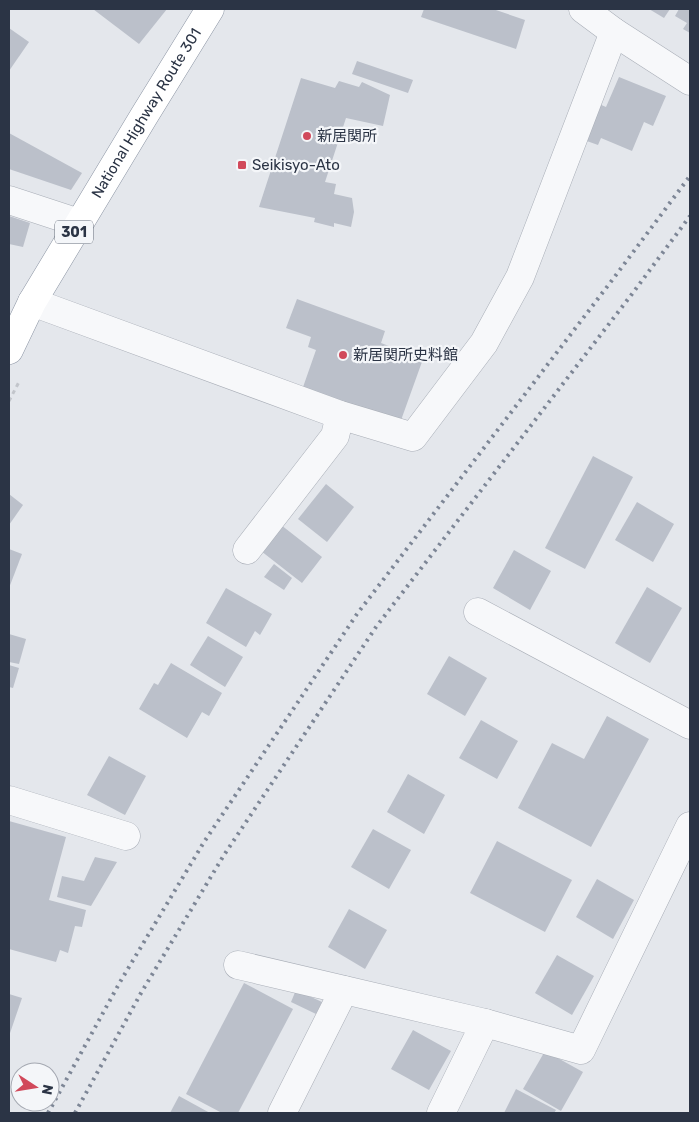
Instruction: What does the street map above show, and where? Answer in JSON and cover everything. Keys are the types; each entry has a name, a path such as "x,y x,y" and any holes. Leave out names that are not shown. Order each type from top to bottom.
{"highway":[{"name":"National Highway Route 301","path":"9,350 32,302 210,9"}],"street":[{"path":"583,9 614,32 690,82"},
{"path":"32,302 340,415 413,437 484,343 520,277 614,32"},
{"path":"9,200 79,223"},
{"path":"247,550 335,436 340,415"},
{"path":"478,612 690,725"},
{"path":"9,800 126,836"},
{"path":"238,965 485,1024 581,1050 690,826"},
{"path":"282,1113 344,990"},
{"path":"440,1113 485,1024"}],"building":[{"path":"93,9 167,9 139,44"},
{"path":"424,9 493,9 525,20 516,49 421,17"},
{"path":"649,9 670,9 664,18"},
{"path":"679,9 690,9 690,33 683,29 687,23 675,16"},
{"path":"9,28 29,42 9,71"},
{"path":"357,61 413,80 408,93 352,74"},
{"path":"619,77 666,96 653,126 644,122 632,151 601,138 598,145 584,140 599,104 606,107"},
{"path":"301,78 335,88 339,81 359,87 362,82 390,95 383,126 346,118 325,182 336,184 334,194 352,198 354,212 351,227 334,223 334,227 314,222 315,218 259,207"},
{"path":"9,133 82,173 71,190 9,169"},
{"path":"9,216 30,223 23,247 9,244"},
{"path":"297,299 385,331 381,343 423,359 400,423 302,390 316,350 308,347 311,337 286,328"},
{"path":"593,456 633,477 585,569 545,548"},
{"path":"326,484 354,507 327,542 298,519"},
{"path":"9,494 23,505 9,525"},
{"path":"637,502 674,524 653,562 615,540"},
{"path":"281,525 322,557 302,583 261,551"},
{"path":"9,549 22,554 9,588"},
{"path":"514,550 551,571 530,610 493,588"},
{"path":"274,564 292,578 284,590 264,577"},
{"path":"647,587 682,608 650,663 615,643"},
{"path":"226,588 272,614 260,635 255,631 246,647 206,623"},
{"path":"9,634 26,639 19,664 9,662"},
{"path":"208,636 243,657 225,687 190,665"},
{"path":"449,656 487,678 465,716 427,694"},
{"path":"171,663 222,693 209,716 202,712 187,738 139,709 154,683 158,685"},
{"path":"9,665 19,668 13,688 9,687"},
{"path":"607,716 649,739 591,847 518,808 552,743 584,759"},
{"path":"481,720 518,741 497,779 459,758"},
{"path":"109,756 146,776 125,815 87,795"},
{"path":"408,774 445,795 424,834 387,812"},
{"path":"9,821 66,837 49,900 86,910 82,927 75,926 68,953 60,950 56,962 9,949"},
{"path":"373,829 411,850 389,889 351,867"},
{"path":"497,841 572,880 545,932 470,893"},
{"path":"95,857 117,862 91,906 57,897 62,876 84,881"},
{"path":"597,879 634,900 613,939 576,917"},
{"path":"349,909 387,930 365,969 328,947"},
{"path":"557,955 594,976 572,1015 535,993"},
{"path":"244,983 293,1009 238,1113 222,1113 186,1094"},
{"path":"296,990 322,1002 316,1014 291,1002"},
{"path":"9,994 22,998 9,1036"},
{"path":"413,1030 451,1051 429,1090 391,1069"},
{"path":"545,1051 583,1072 561,1111 523,1089"},
{"path":"516,1089 556,1110 554,1113 504,1113"},
{"path":"179,1096 210,1113 170,1113"}],"railway":[{"path":"48,1113 120,982 204,842 357,614 690,176"},
{"path":"75,1113 141,993 224,855 376,627 690,216"}],"place":[{"name":"新居関所","path":"307,136"},
{"name":"Seikisyo-Ato","path":"242,165"},
{"name":"新居関所史料館","path":"343,355"}]}
